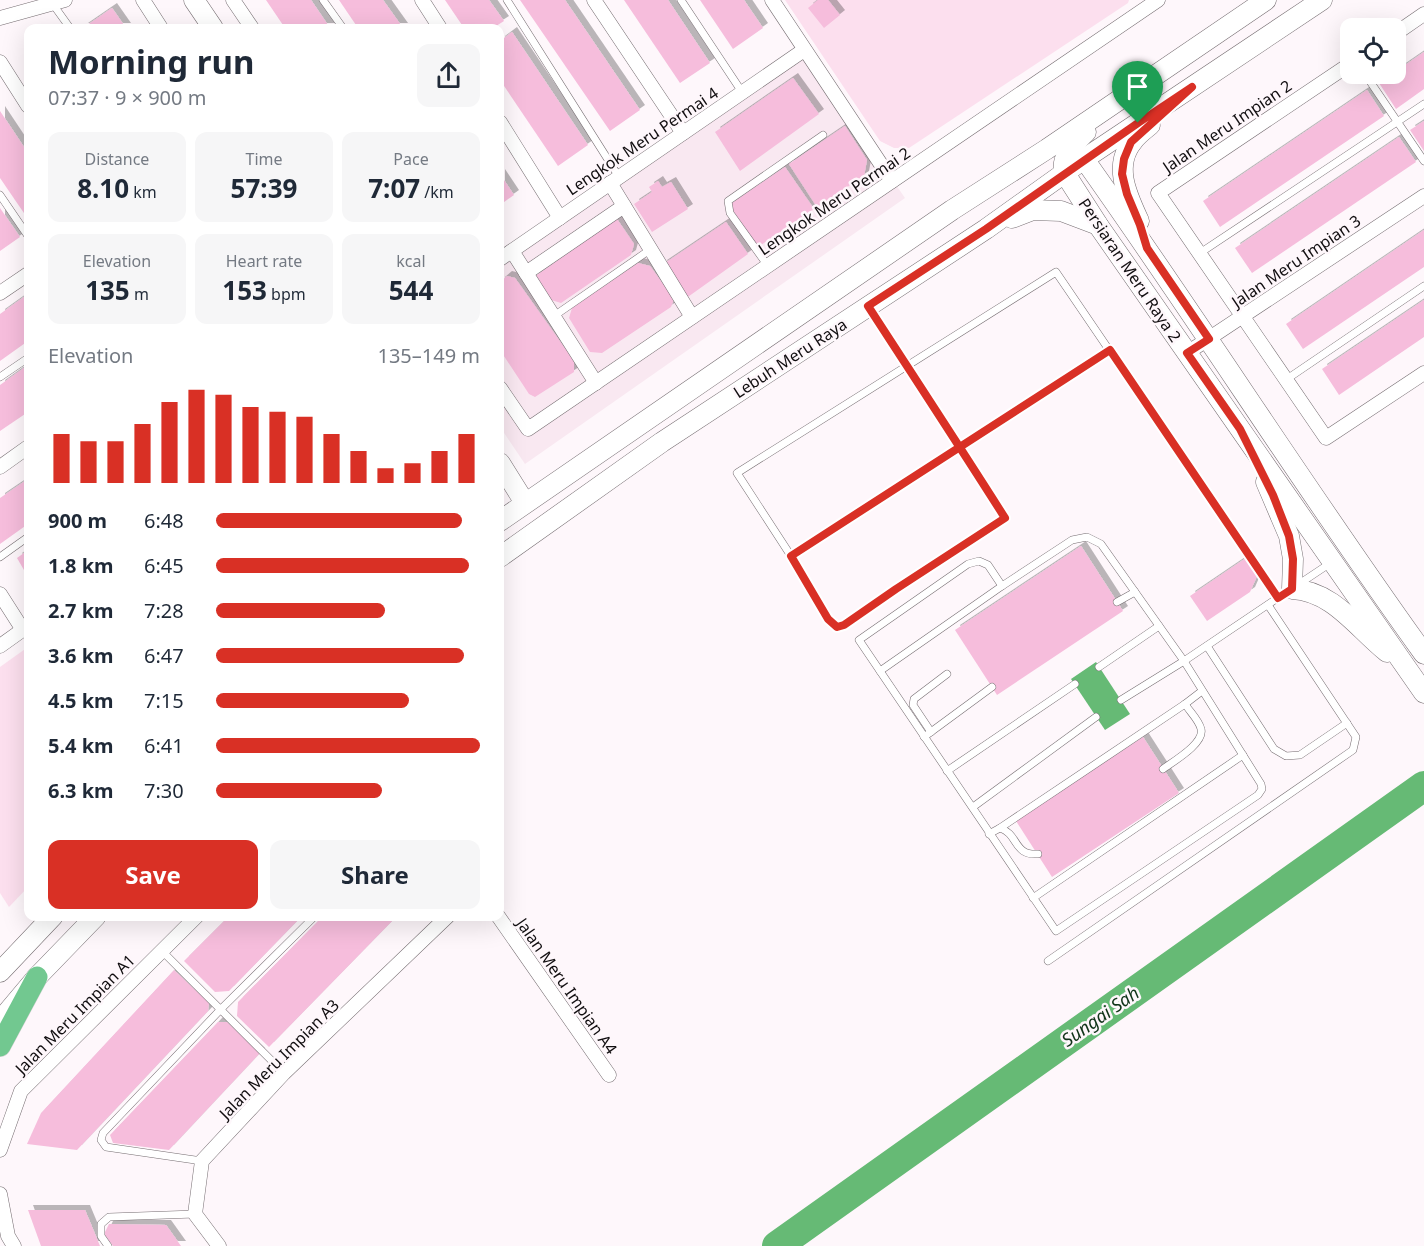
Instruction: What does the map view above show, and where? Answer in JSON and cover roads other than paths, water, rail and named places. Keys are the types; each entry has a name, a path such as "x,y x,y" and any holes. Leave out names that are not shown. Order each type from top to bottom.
{"main road":[{"path":"194,0 210,24"},
{"name":"Lebuh Meru Raya","path":"504,518 952,210 1047,149 1266,0"},
{"name":"Lebuh Meru Raya","path":"504,554 662,442 986,229 1072,162 1192,87 1322,0"},
{"path":"1147,248 1127,194 1122,174 1124,159 1131,142 1192,87"},
{"path":"952,210 1031,168 1072,162 1084,134 1128,94"},
{"name":"Persiaran Meru Raya 2","path":"1072,162 1098,225 1423,691"},
{"name":"Persiaran Meru Raya 2","path":"1072,162 1147,248 1281,449 1424,654"},
{"path":"986,229 1033,210 1061,211 1098,225"},
{"path":"1240,429 1273,495 1289,536 1293,559 1285,593 1308,590 1329,601 1407,669"},
{"path":"1281,449 1296,492 1330,545 1332,562 1343,567 1377,609 1408,632"},
{"path":"504,469 525,503"},
{"path":"0,972 48,921"},
{"path":"0,1021 37,977 91,921"},
{"path":"0,1046 37,977"}],"street":[{"path":"143,0 158,24"},
{"path":"232,0 249,24"},
{"path":"422,0 437,24"},
{"path":"594,0 683,133"},
{"path":"772,0 891,181"},
{"path":"0,18 57,1"},
{"name":"Lengkok Meru Permai 2","path":"504,394 528,429 1154,1"},
{"path":"1406,26 1424,14"},
{"name":"Lengkok Meru Permai 4","path":"504,255 804,50"},
{"path":"0,62 24,100"},
{"name":"Jalan Meru Impian 2","path":"1340,71 1158,193 1326,438 1424,373"},
{"path":"504,128 560,218"},
{"path":"615,180 624,206 692,317"},
{"name":"Jalan Meru Impian 3","path":"1187,353 1424,196"},
{"path":"526,273 624,206"},
{"path":"504,257 526,273 596,383"},
{"path":"0,293 24,277"},
{"path":"0,467 24,450"},
{"path":"0,594 24,625"},
{"path":"0,646 24,629"},
{"name":"Jalan Meru Impian A1","path":"0,1150 21,1090 192,921"},
{"name":"Jalan Meru Impian A3","path":"202,1161 284,1073 443,921"},
{"name":"Jalan Meru Impian A4","path":"501,921 609,1075"},
{"path":"202,1161 195,1214 219,1246"},
{"path":"0,1194 8,1236 14,1246"}],"lane":[{"path":"323,0 340,24"},
{"path":"507,0 615,180"},
{"path":"681,0 742,92"},
{"path":"57,1 68,24"},
{"path":"1372,84 1424,161"},
{"path":"1200,253 1424,104"},
{"path":"768,266 730,213 728,201 823,135"},
{"path":"0,195 24,230"},
{"path":"554,316 651,249"},
{"path":"868,306 907,366 959,446 1005,518 844,625 837,627 828,619 791,556 737,473 907,366 1056,272 1285,593"},
{"path":"1287,379 1424,286"},
{"path":"791,556 1110,350"},
{"path":"0,377 24,361"},
{"path":"880,671 1072,540 1087,537 1101,544 1184,661 1262,789 1258,795 1058,931 1053,928 947,771 913,705 914,699 947,674"},
{"path":"0,557 24,540"},
{"path":"928,735 859,640 968,564 979,561 988,565 1002,586"},
{"path":"1121,700 1207,646 1332,562"},
{"path":"1117,602 1134,592"},
{"path":"1048,961 1353,750 1356,737 1268,605"},
{"path":"1099,667 1159,626"},
{"path":"1207,646 1274,749 1286,756 1300,755 1347,723"},
{"path":"947,771 1075,684"},
{"path":"928,735 992,687"},
{"path":"989,834 1202,691"},
{"path":"1163,769 1197,743 1202,735 1201,726 1185,704"},
{"path":"973,807 1096,717"},
{"path":"1033,898 1243,755"},
{"path":"1000,828 1008,830 1020,850 1028,855 1038,854"},
{"path":"202,1161 106,1147 101,1140 104,1133 221,1009 310,921"},
{"path":"162,951 284,1073"},
{"path":"108,1246 101,1236 100,1224 109,1216 195,1214"}],"waterway":[{"name":"Sungai Sah","path":"777,1246 1424,786"}]}
